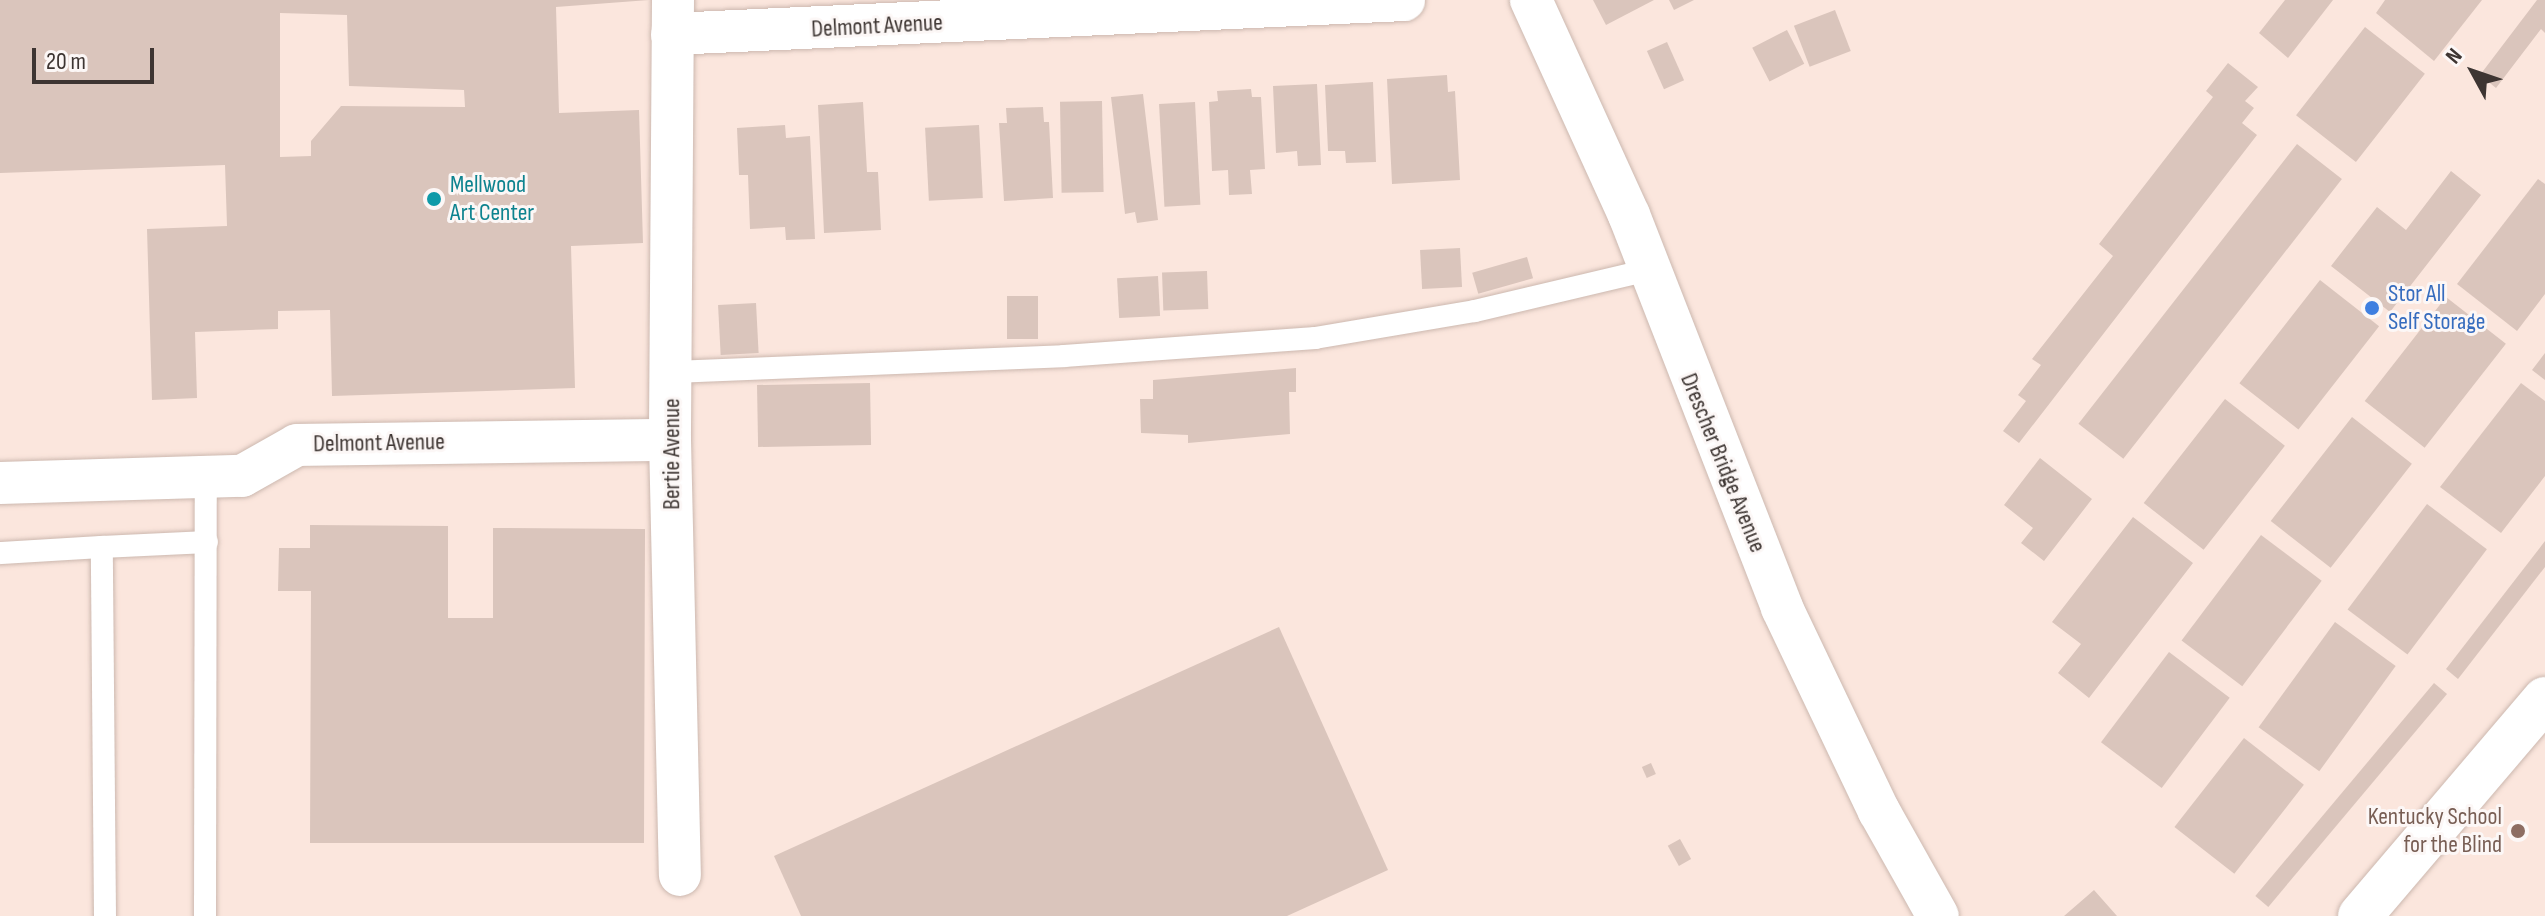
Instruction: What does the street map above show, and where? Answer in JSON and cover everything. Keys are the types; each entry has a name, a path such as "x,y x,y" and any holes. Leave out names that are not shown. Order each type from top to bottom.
{"main road":[{"path":"2360,916 2545,699"}],"street":[{"name":"Delmont Avenue","path":"673,17 1404,0"},
{"name":"Drescher Bridge Avenue","path":"1531,0 1629,215 1782,608 1879,811 1938,916"},
{"name":"Bertie Avenue","path":"673,17 670,440 680,875"},
{"name":"Delmont Avenue","path":"0,483 242,476 297,445 670,440"}],"lane":[{"path":"672,372 1064,356 1315,338 1475,311 1648,270"},
{"path":"205,916 206,477"},
{"path":"0,553 207,542"},
{"path":"102,547 105,916"}],"building":[{"name":"Mellwood Art Center","path":"0,0 649,0 556,7 559,113 639,110 643,243 571,246 575,388 332,396 330,310 278,311 278,329 195,332 197,398 152,400 147,229 227,226 225,165 0,173","holes":["280,13 347,15 349,86 464,90 465,107 341,106 311,141 311,156 280,157"]},
{"path":"1593,0 1654,0 1606,25"},
{"path":"1669,0 1694,0 1674,10"},
{"path":"2285,0 2333,0 2288,58 2259,33"},
{"path":"2385,0 2482,0 2434,61 2376,13"},
{"path":"2537,0 2545,0 2545,33 2541,29 2496,88 2480,75"},
{"path":"1835,10 1851,51 1810,67 1794,26"},
{"path":"2365,27 2425,74 2356,162 2296,115"},
{"path":"1787,30 1804,64 1770,82 1752,48"},
{"path":"1667,42 1684,80 1664,89 1647,51"},
{"path":"2228,63 2258,87 2245,101 2254,108 2242,123 2257,135 2019,443 2003,431 2026,401 2018,395 2041,365 2032,359 2113,256 2099,244 2213,97 2206,91"},
{"path":"1447,75 1448,92 1455,91 1460,180 1392,184 1387,79"},
{"path":"1373,82 1376,162 1346,163 1345,151 1328,151 1325,85"},
{"path":"1317,84 1321,165 1298,166 1297,151 1276,153 1273,86"},
{"path":"1251,89 1252,97 1261,97 1265,169 1250,170 1252,194 1229,195 1228,170 1212,171 1209,102 1218,101 1217,91"},
{"path":"1143,94 1158,220 1137,223 1135,212 1125,214 1111,97"},
{"path":"1102,101 1104,192 1062,193 1060,102"},
{"path":"863,102 867,172 878,172 881,230 824,233 818,105"},
{"path":"1195,102 1200,205 1164,207 1159,104"},
{"path":"1043,107 1044,122 1049,122 1053,198 1004,201 999,123 1007,123 1006,108"},
{"path":"785,125 786,138 810,136 815,239 786,240 785,227 750,229 748,175 739,175 737,128"},
{"path":"979,125 983,198 929,201 925,128"},
{"path":"2297,144 2342,179 2123,459 2078,424"},
{"path":"2451,171 2481,195 2390,312 2331,266 2377,207 2406,230"},
{"path":"2538,179 2545,184 2545,294 2517,331 2457,284"},
{"path":"1460,248 1462,287 1422,289 1420,250"},
{"path":"1527,257 1533,278 1478,294 1472,273"},
{"path":"1207,271 1208,309 1163,311 1162,273"},
{"path":"1158,276 1160,316 1119,318 1117,278"},
{"path":"2320,280 2379,326 2298,429 2239,383"},
{"path":"1007,296 1038,296 1038,339 1007,339"},
{"path":"2446,297 2506,344 2425,448 2365,401"},
{"path":"756,303 759,353 721,355 718,305"},
{"path":"2545,353 2545,380 2532,370"},
{"path":"1296,368 1296,392 1289,392 1290,434 1188,443 1188,435 1141,433 1140,399 1153,399 1153,380"},
{"path":"870,383 871,445 758,447 757,385"},
{"path":"2521,383 2545,401 2545,476 2501,533 2440,487"},
{"path":"2225,399 2285,446 2204,550 2144,503"},
{"path":"2352,417 2412,464 2331,568 2271,521"},
{"path":"2040,458 2092,499 2044,561 2021,543 2033,528 2004,505"},
{"path":"2427,504 2487,549 2407,655 2348,609"},
{"path":"2133,517 2193,563 2089,698 2058,673 2081,644 2052,622"},
{"path":"310,525 448,526 448,618 493,618 493,528 645,529 644,843 310,843 311,591 278,591 279,548 310,548"},
{"path":"2261,535 2322,581 2242,686 2182,640"},
{"path":"2545,541 2545,567 2458,679 2446,669"},
{"path":"2335,622 2396,666 2319,771 2259,727"},
{"path":"1279,627 1388,870 1287,916 801,916 774,856"},
{"path":"2169,652 2230,698 2162,788 2101,742"},
{"path":"2434,683 2447,694 2268,907 2255,896"},
{"path":"2244,738 2304,785 2234,874 2174,827"},
{"path":"1651,763 1656,774 1647,778 1642,767"},
{"path":"1680,839 1691,859 1679,866 1668,846"},
{"path":"2094,890 2117,916 2064,916 2086,897"}],"place":[{"name":"Mellwood Art Center","path":"434,199"},
{"name":"Stor All Self Storage","path":"2372,308"},
{"name":"Kentucky School for the Blind","path":"2518,831"}]}
